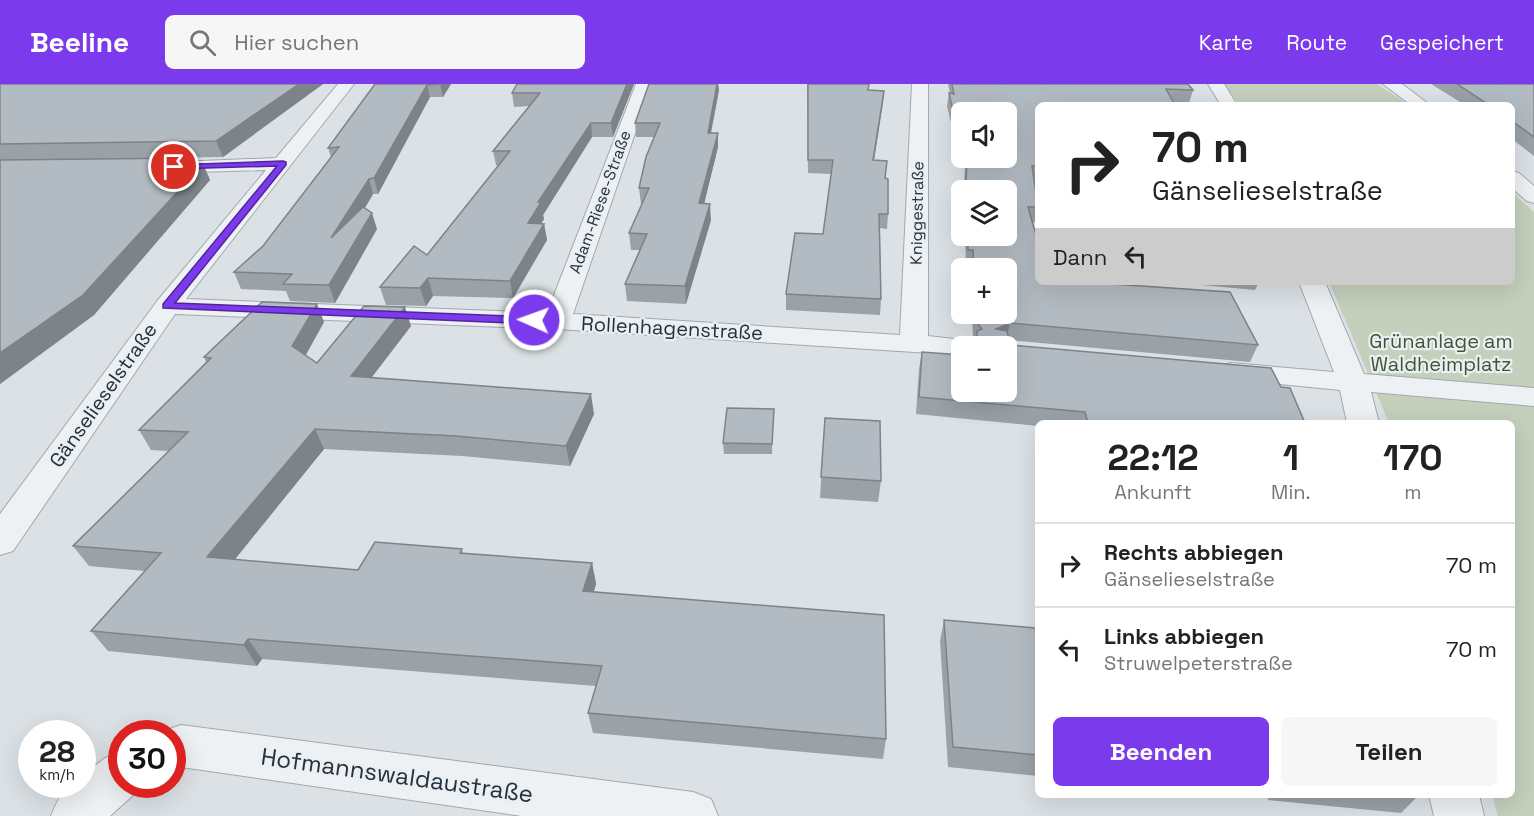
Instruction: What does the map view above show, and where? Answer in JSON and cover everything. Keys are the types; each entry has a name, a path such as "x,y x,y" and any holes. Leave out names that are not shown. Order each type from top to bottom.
{"street":[{"name":"Gänselieselstraße","path":"0,541 167,306 346,84"},
{"name":"Adam-Riese-Straße","path":"557,321 644,84"},
{"name":"Kniggestraße","path":"914,343 920,84"},
{"path":"1215,84 1227,102"},
{"path":"1391,84 1418,102"},
{"path":"141,168 283,164"},
{"path":"1515,180 1534,196"},
{"path":"1313,285 1353,383 1362,420"},
{"name":"Rollenhagenstraße","path":"167,306 557,321 951,346"},
{"path":"1203,369 1534,397"},
{"name":"Hofmannswaldaustraße","path":"186,747 693,816"},
{"path":"76,816 108,786"},
{"path":"1455,798 1459,816"}],"green space":[{"path":"1225,84 1377,84 1404,102 1237,102"},
{"name":"Grünanlage am Waldheimplatz","path":"1515,195 1534,212 1534,816 1498,816 1493,798 1515,798 1515,420 1388,420 1330,285 1515,285"}],"building":[{"path":"0,84 299,84 216,141 0,144"},
{"path":"375,84 440,84 427,85 374,178 369,179 331,238 363,207 372,213 329,285 283,284 292,274 234,272 263,246 339,147 328,148"},
{"path":"517,84 627,84 611,123 591,123 538,202 541,202 528,223 544,224 510,281 428,278 420,288 380,287 414,246 427,255 510,151 493,151 540,93 512,93"},
{"path":"649,84 717,84 708,133 718,133 699,203 710,204 685,286 625,284 647,234 629,233 649,188 639,188 646,157 660,123 635,123"},
{"path":"808,84 869,84 868,90 884,91 873,160 887,161 885,178 888,179 888,214 879,214 881,299 786,294 795,233 823,234 833,160 808,160"},
{"path":"952,84 1188,84 1193,90 1166,89 1173,102 1035,102 1035,166 1032,166 1035,207 1028,207 1035,232 1035,285 1127,285 1230,292 1258,345 1017,324 1017,258 973,258 973,250 968,250 968,246 1017,246 1017,180 966,180 967,168 1017,168 1017,102 951,102 949,93 954,94"},
{"path":"1457,84 1534,84 1534,137 1515,123 1515,102 1484,102"},
{"path":"192,158 184,164 203,164 83,295 0,353 0,160"},
{"path":"262,302 317,304 292,346 317,363 364,306 405,307 351,376 591,394 566,446 456,436 315,429 207,557 358,570 375,542 462,549 460,553 592,563 583,591 884,615 886,739 588,713 602,666 248,639 244,645 91,631 161,553 73,546 188,432 139,430 211,358 204,357"},
{"path":"978,324 1008,324 996,329 1007,331 1008,336 977,336 977,331 982,329"},
{"path":"1017,346 1271,368 1281,387 1290,388 1304,420 1087,420 1085,412 974,402 1017,402"},
{"path":"922,352 951,354 951,400 919,397"},
{"path":"727,408 774,409 772,444 723,443"},
{"path":"825,418 880,421 881,481 821,477"},
{"path":"944,620 1035,628 1035,755 953,747"}],"route":[{"path":"174,167 283,164 167,306 534,320"}]}
